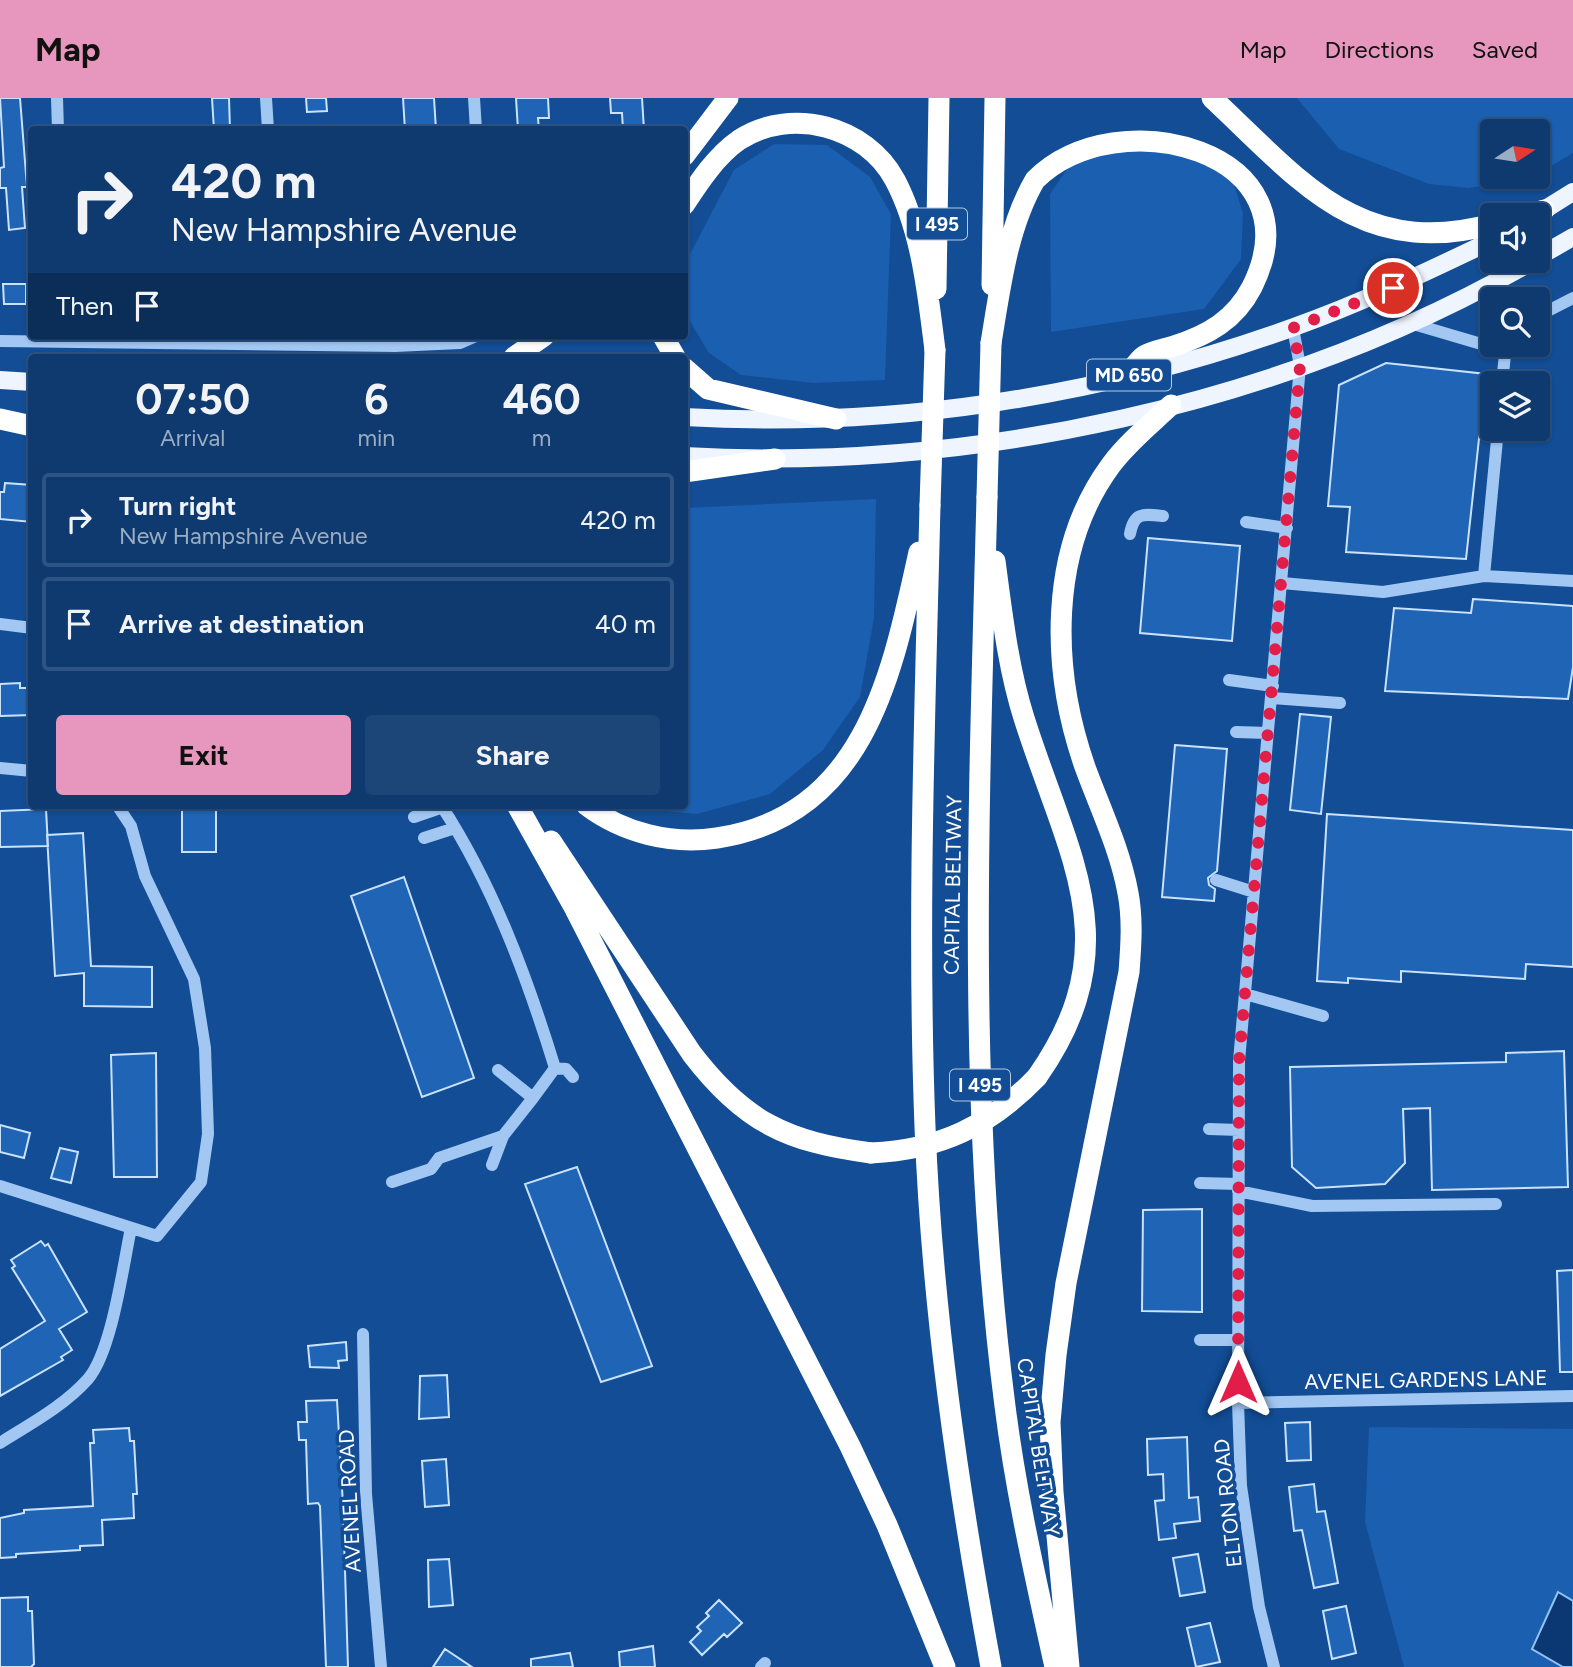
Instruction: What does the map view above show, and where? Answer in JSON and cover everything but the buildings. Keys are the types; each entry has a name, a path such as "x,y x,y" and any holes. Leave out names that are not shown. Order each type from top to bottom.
{"highway":[{"path":"688,151 728,98"},
{"name":"CAPITAL BELTWAY","path":"939,98 921,965 925,1129 948,1411 991,1667"},
{"name":"CAPITAL BELTWAY","path":"995,98 976,965 981,1119 990,1270 1005,1406 1027,1540 1055,1667"},
{"path":"1212,98 1329,204 1354,218 1417,233 1450,232 1480,226"},
{"path":"688,200 727,150 758,131 777,125 821,125 863,144 895,179 904,201 924,276 935,350"},
{"path":"991,343 1009,249 1035,181 1049,160 1069,141 1101,125"},
{"path":"1127,376 1144,356 1207,335 1224,321 1240,307 1263,261 1264,227 1260,203 1248,173 1228,148 1198,129"},
{"path":"518,354 538,340"},
{"path":"688,372 708,389 836,419"},
{"path":"1069,1667 1053,1492 1050,1422 1066,1283 1129,972 1132,933 1129,894 1118,853 1085,765 1068,693 1062,614 1065,568 1076,529 1110,467 1171,405"},
{"path":"0,418 28,425"},
{"path":"688,471 775,458"},
{"path":"528,809 590,896 692,1054 716,1086 742,1109 805,1142 871,1153 931,1145 964,1133 1014,1100 1037,1077 1059,1045 1075,1010 1084,975 1087,939 1083,899 1074,863 1023,716 1014,680 987,497"},
{"path":"592,809 611,822 639,833 700,841 766,826 797,810 824,786 847,761 881,698 895,659 930,506"},
{"path":"519,809 573,905 850,1446 887,1525 945,1667"}],"main road":[{"path":"1550,205 1573,192"},
{"path":"1550,251 1571,240"},
{"name":"MD 650","path":"688,417 836,419 962,407 1085,387 1293,328 1393,288 1480,246"},
{"name":"MD 650","path":"688,456 775,458 963,446 1041,434 1171,405 1300,366 1410,323 1508,273"},
{"path":"0,380 28,382"},
{"path":"0,418 28,419"}],"street":[{"path":"57,98 58,126"},
{"path":"266,98 268,126"},
{"path":"474,98 476,126"},
{"path":"1550,310 1573,298"},
{"path":"1410,323 1480,341"},
{"name":"ELTON ROAD","path":"1274,1667 1259,1607 1241,1486 1238,1403 1239,1061 1300,366 1293,328"},
{"path":"0,341 35,340"},
{"path":"297,340 395,346 460,343 466,340"},
{"path":"1483,576 1497,441"},
{"path":"1129,534 1132,521 1139,516 1163,516"},
{"path":"1246,522 1287,528"},
{"path":"1282,583 1383,592 1483,576 1573,581"},
{"path":"0,624 28,628"},
{"path":"1229,680 1272,692 1340,703"},
{"path":"1236,732 1268,733"},
{"path":"0,768 28,771"},
{"path":"0,1186 157,1236 201,1182 208,1134 205,1048 194,979 145,876 131,826 120,809"},
{"path":"414,817 434,809"},
{"path":"444,809 478,867 534,999 555,1068"},
{"path":"424,838 455,828"},
{"path":"1216,880 1254,892"},
{"path":"1245,994 1323,1016"},
{"path":"555,1068 566,1069 573,1077"},
{"path":"492,1165 503,1136 555,1068"},
{"path":"498,1070 533,1098"},
{"path":"1209,1129 1239,1130"},
{"path":"392,1182 431,1169 439,1158 503,1136"},
{"path":"1200,1183 1238,1187 1312,1206 1496,1204"},
{"path":"0,1443 47,1413 90,1377 103,1346 131,1228"},
{"name":"AVENEL ROAD","path":"363,1334 366,1494 381,1667"},
{"path":"1200,1340 1238,1340"},
{"name":"AVENEL GARDENS LANE","path":"1238,1403 1573,1396"}],"shaded area":[{"path":"1297,98 1573,98 1573,153 1550,167 1550,119 1480,119 1480,186 1469,188 1429,184 1339,149"},
{"path":"1156,132 1230,172 1243,213 1241,259 1204,309 1051,332 1050,194 1072,162"},
{"path":"774,144 827,145 870,177 891,214 885,380 814,383 741,375 709,353 688,318 688,262 734,170"},
{"path":"876,499 874,618 860,697 823,750 770,794 697,814 643,809 688,809 688,508"},
{"path":"1369,1427 1573,1429 1573,1667 1404,1667 1365,1522"},
{"path":"1558,1592 1573,1601 1573,1667 1563,1667 1532,1649"}],"route":[{"path":"1238,1382 1239,1061 1300,366 1293,328 1393,288"}]}
